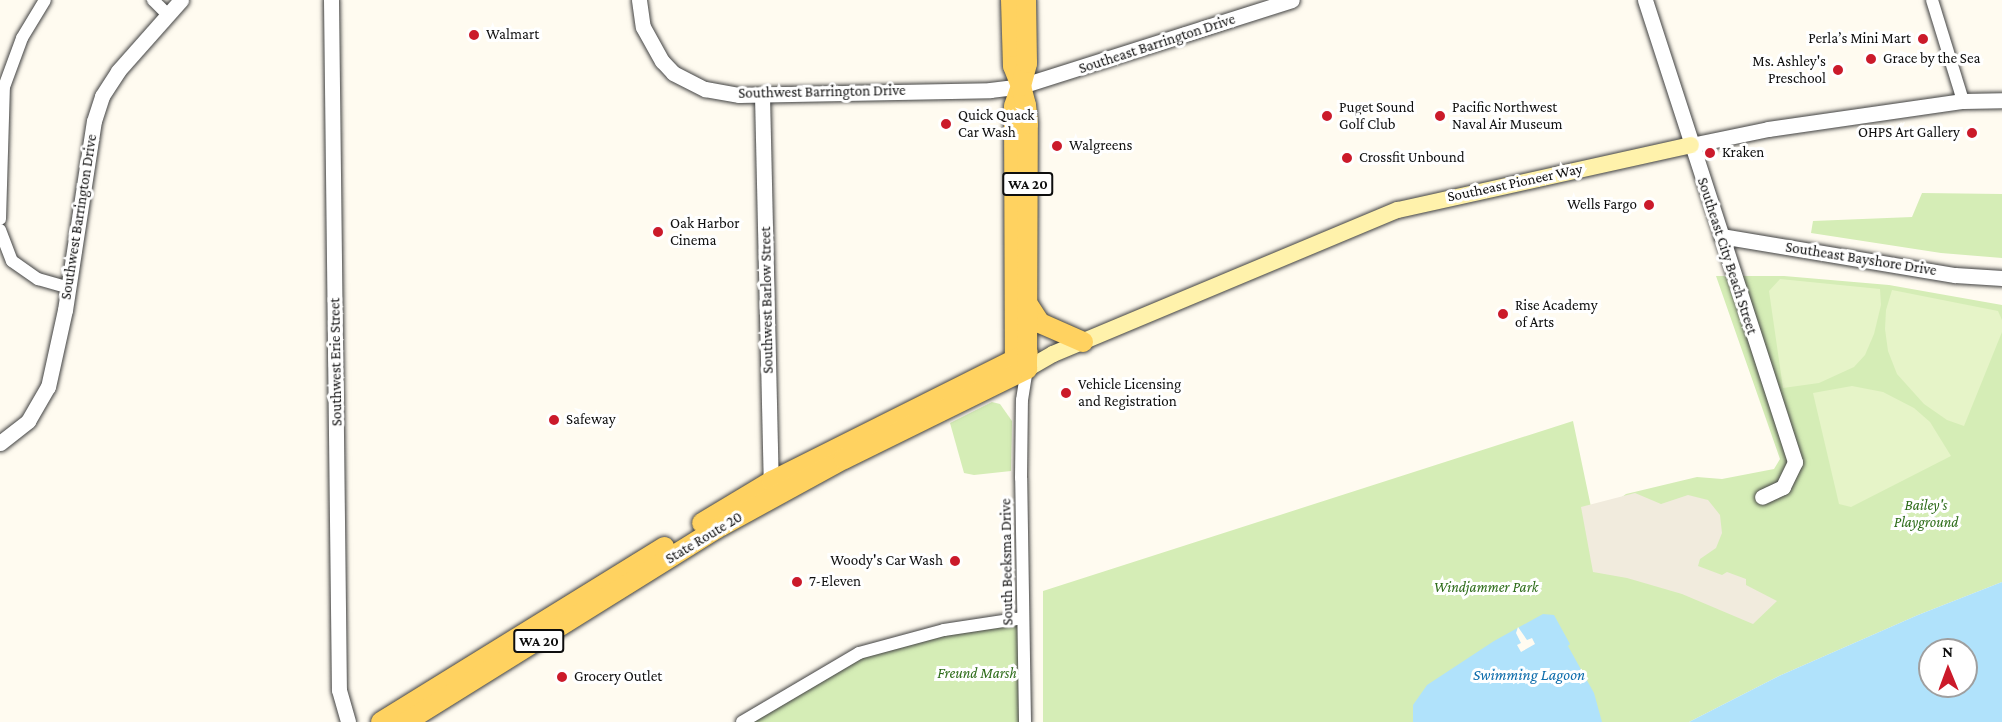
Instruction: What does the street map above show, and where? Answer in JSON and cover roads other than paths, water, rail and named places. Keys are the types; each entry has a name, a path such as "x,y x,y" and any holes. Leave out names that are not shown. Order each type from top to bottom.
{"main road":[{"name":"WA 20","path":"1011,0 1013,66 1026,105 1028,124 1029,306 1021,364"},
{"name":"WA 20","path":"1021,364 1014,106 1027,63 1026,0"},
{"name":"Southeast Pioneer Way","path":"1021,364 1083,342 1398,210 1691,145"},
{"path":"1029,306 1040,323 1083,342"},
{"name":"WA 20","path":"772,481 1021,364"},
{"name":"State Route 20","path":"406,722 716,530 1021,364"},
{"name":"State Route 20","path":"381,722 772,481"}],"street":[{"path":"0,219 4,87 22,38 45,0"},
{"path":"153,0 168,15"},
{"name":"Southwest Barrington Drive","path":"0,443 28,421 48,387 69,288 98,108 109,83 181,0"},
{"name":"Southwest Erie Street","path":"331,0 339,690 348,722"},
{"name":"Southwest Barrington Drive","path":"639,0 643,27 662,61 673,73 705,89 739,95 762,95 990,90 1021,86"},
{"name":"Southeast Barrington Drive","path":"1021,86 1293,0"},
{"name":"Southeast City Beach Street","path":"1645,0 1795,462 1784,487 1762,497"},
{"path":"1932,0 1963,101"},
{"name":"Southwest Barlow Street","path":"762,95 772,481 772,489 764,503"},
{"name":"Southeast Pioneer Way","path":"1691,145 1768,129 1963,101 2002,100"},
{"path":"0,230 12,261 38,279 69,288"},
{"name":"Southeast Bayshore Drive","path":"1721,236 1955,275 2002,278"},
{"name":"South Beeksma Drive","path":"1021,364 1025,722"},
{"path":"742,722 859,653 944,630 1023,618"}],"water":[{"path":"2002,582 2002,722 1689,722 1779,676 1918,615"},
{"name":"Swimming Lagoon","path":"1543,614 1554,615 1570,644 1568,646 1594,693 1602,722 1413,722 1413,705 1427,685 1494,641"}],"place":[{"name":"Walmart","path":"474,35"},
{"name":"Perla’s Mini Mart","path":"1923,39"},
{"name":"Grace by the Sea","path":"1871,59"},
{"name":"Ms. Ashley's Preschool","path":"1838,70"},
{"name":"Puget Sound Golf Club","path":"1327,116"},
{"name":"Pacific Northwest Naval Air Museum","path":"1440,116"},
{"name":"Quick Quack Car Wash","path":"946,124"},
{"name":"OHPS Art Gallery","path":"1972,133"},
{"name":"Walgreens","path":"1057,146"},
{"name":"Kraken","path":"1710,153"},
{"name":"Crossfit Unbound","path":"1347,158"},
{"name":"Wells Fargo","path":"1649,205"},
{"name":"Oak Harbor Cinema","path":"658,232"},
{"name":"Rise Academy of Arts","path":"1503,314"},
{"name":"Vehicle Licensing and Registration","path":"1066,393"},
{"name":"Safeway","path":"554,420"},
{"name":"Woody's Car Wash","path":"955,561"},
{"name":"7-Eleven","path":"797,582"},
{"name":"Grocery Outlet","path":"562,677"}],"park label":[{"name":"Bailey's Playground","path":"1926,514"},
{"name":"Windjammer Park","path":"1486,588"},
{"name":"Freund Marsh","path":"977,674"}]}
